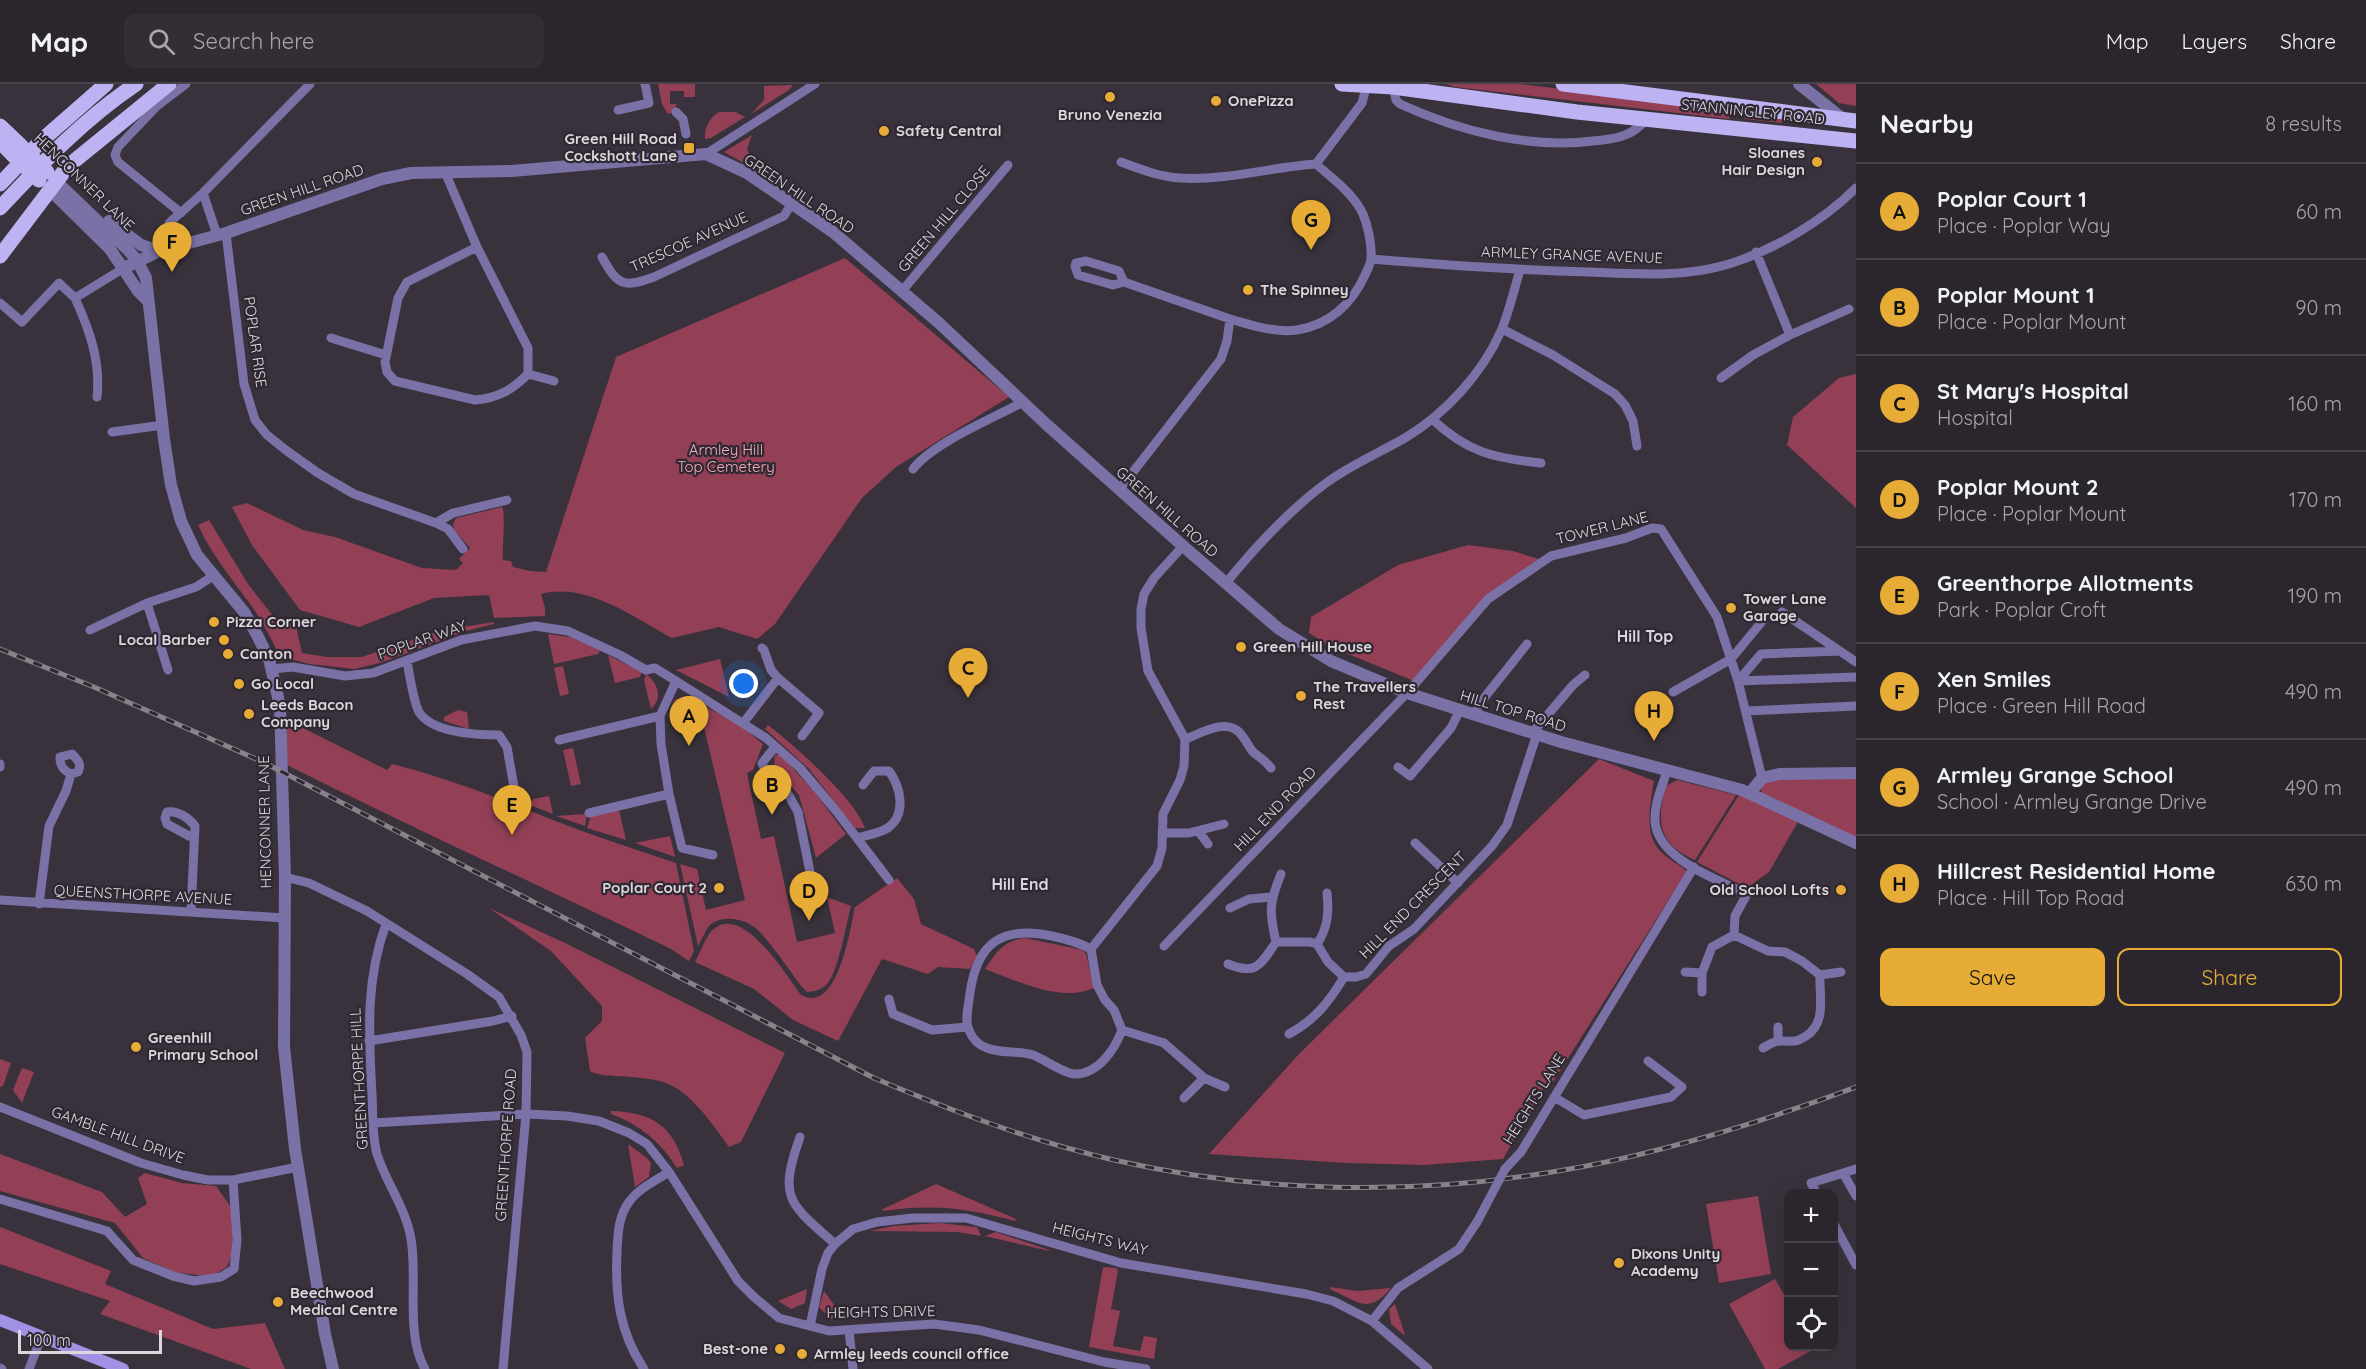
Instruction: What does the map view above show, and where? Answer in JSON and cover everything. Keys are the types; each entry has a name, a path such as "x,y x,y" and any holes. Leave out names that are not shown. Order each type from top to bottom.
{"main road":[{"path":"0,184 40,141 106,84"},
{"path":"0,208 49,154 114,99 136,84"},
{"path":"0,256 48,181 169,84"},
{"name":"STANNINGLEY ROAD","path":"1341,84 1426,88 1646,119 1856,140"},
{"name":"STANNINGLEY ROAD","path":"1563,84 1849,120"},
{"path":"1681,99 1699,108 1732,112 1736,115 1735,128"},
{"path":"1821,116 1830,130 1856,140"},
{"name":"HENCONNER LANE","path":"0,126 16,149 48,181"},
{"name":"HENCONNER LANE","path":"0,142 16,149"},
{"path":"0,1320 123,1369"}],"street":[{"path":"181,213 118,162 115,154 118,147 157,106 186,84"},
{"path":"169,223 203,193 310,84"},
{"path":"618,110 649,103 645,84"},
{"path":"706,154 815,84"},
{"path":"1316,164 1377,85 1400,104 1456,125 1505,137 1549,144 1612,139 1628,135 1639,129 1646,119"},
{"path":"1801,86 1821,116"},
{"path":"1801,86 1849,120"},
{"path":"676,112 683,119 686,134"},
{"name":"GREEN HILL ROAD","path":"124,268 159,251 221,234 382,179 411,173 512,171 706,154 747,173 833,232 902,291 1119,490 1280,628"},
{"path":"1121,162 1153,173 1179,178 1205,178 1285,166 1316,164 1346,189 1362,212 1368,230 1371,260 1358,291 1342,309 1323,324 1296,330 1263,329 1124,282 1113,285 1078,275 1076,263 1086,261 1119,271 1124,282"},
{"name":"GREEN HILL CLOSE","path":"902,291 1008,165"},
{"path":"445,172 477,247 528,348 528,374 506,393 489,399 475,400 395,381 387,372 386,355 398,297 407,282 477,247"},
{"name":"HENCONNER LANE","path":"48,181 82,204 137,260 148,286 171,485 181,521 197,555 244,612 266,653 280,705 285,877 284,1047 298,1167 325,1334 333,1369"},
{"name":"HENCONNER LANE","path":"48,181 110,249 138,291 148,301"},
{"name":"ARMLEY GRANGE AVENUE","path":"1371,260 1520,270 1651,274 1702,270 1730,264 1816,222 1834,210 1856,188"},
{"name":"POPLAR RISE","path":"203,193 221,234 243,384 255,420 267,435 318,473 354,494 448,529 463,549"},
{"name":"TRESCOE AVENUE","path":"602,257 612,276 624,285 634,285 784,216 792,203"},
{"path":"82,204 99,213 141,245 159,251"},
{"path":"1756,252 1790,334"},
{"path":"75,298 124,268"},
{"path":"1226,583 1262,538 1327,482 1406,437 1432,419 1454,398 1472,378 1502,329 1520,270"},
{"path":"0,303 22,322 59,284 75,298 95,351 99,376 97,397"},
{"path":"1721,378 1753,355 1790,334 1849,309"},
{"path":"1119,490 1221,359 1227,341 1230,319"},
{"path":"1502,329 1553,355 1616,394 1633,421 1637,447"},
{"path":"331,338 386,355"},
{"path":"528,374 554,381"},
{"path":"913,469 920,460 943,445 1023,402"},
{"path":"1432,419 1448,434 1471,449 1505,459 1541,463"},
{"path":"112,432 163,425"},
{"path":"436,523 453,513 507,500"},
{"name":"TOWER LANE","path":"1407,693 1488,599 1551,556 1626,538 1652,528 1661,529 1709,601 1724,633 1762,778"},
{"path":"1091,949 1080,943 1045,934 1014,932 997,939 984,952 974,972 967,1028 976,1042 988,1049 1031,1055 1074,1074 1091,1070 1103,1062 1115,1046 1122,1030 1114,1010 1105,1000 1097,985 1091,949 1157,866 1162,848 1163,814 1180,780 1184,766 1185,739 1148,671 1141,628 1144,594 1154,578 1183,546"},
{"path":"90,630 147,603 196,587 213,576"},
{"path":"147,603 168,670"},
{"path":"1782,612 1856,662"},
{"path":"1673,692 1731,659 1764,619"},
{"name":"POPLAR WAY","path":"271,669 293,667 345,676 373,673 461,640 535,626 568,631 646,670 655,668 766,738 800,768 858,838 889,880"},
{"name":"HILL TOP ROAD","path":"1280,628 1331,661 1407,693 1535,733 1750,793 1856,843"},
{"path":"1474,714 1480,702 1527,644"},
{"path":"762,648 771,670 778,678 819,713 802,736"},
{"path":"1738,681 1761,654 1840,651"},
{"path":"407,661 419,712 429,721 464,734 499,735 507,747 514,787"},
{"path":"1535,733 1573,685 1586,675"},
{"path":"1738,681 1856,677"},
{"path":"744,722 778,678"},
{"path":"676,681 660,716 661,744 669,794 682,848 713,855"},
{"name":"HILL END ROAD","path":"1164,946 1407,693"},
{"path":"1746,711 1856,706"},
{"path":"1398,767 1410,776 1451,728 1460,710"},
{"path":"559,740 660,716"},
{"path":"1185,739 1220,726 1232,726 1240,732 1254,753 1264,758 1270,768"},
{"name":"HILL END CRESCENT","path":"1344,977 1366,974 1389,946 1414,929 1492,846 1507,825 1535,733"},
{"path":"775,747 762,763 771,784 788,795 798,812 814,892"},
{"path":"858,838 889,827 900,810 898,784 889,771 874,771 863,784"},
{"path":"1667,771 1656,809 1655,823 1659,837 1665,848 1694,867 1747,894 1736,916 1734,935"},
{"path":"1750,793 1762,778 1779,774 1856,773"},
{"path":"39,904 49,826 66,791 71,774"},
{"path":"589,813 669,794"},
{"path":"1162,833 1199,832 1224,824"},
{"path":"1199,832 1208,844"},
{"path":"191,912 194,836"},
{"path":"1415,843 1458,883"},
{"name":"HEIGHTS LANE","path":"1372,1321 1398,1288 1459,1249 1477,1222 1505,1169 1521,1152 1694,867"},
{"path":"1228,964 1243,970 1252,969 1261,963 1276,942 1270,916 1272,897 1281,874"},
{"name":"GREENTHORPE ROAD","path":"285,877 309,883 367,911 467,974 499,997 522,1035 526,1052 526,1114 503,1369"},
{"path":"1317,944 1323,934 1329,911 1327,893"},
{"path":"1230,908 1249,899 1272,897"},
{"name":"QUEENSTHORPE AVENUE","path":"0,900 284,918"},
{"name":"GREENTHORPE HILL","path":"386,924 373,965 369,1041 373,1123 377,1154 404,1213 411,1238 417,1350 425,1369"},
{"path":"1702,992 1702,973 1712,947 1734,935"},
{"path":"1734,935 1768,951 1785,952 1802,961 1820,975 1841,972"},
{"path":"1276,942 1317,944"},
{"path":"1289,1034 1321,1012 1344,977 1328,962 1317,944"},
{"path":"1685,972 1702,973"},
{"path":"1763,1048 1778,1039 1796,1042 1811,1033 1819,1022 1821,1010 1820,975"},
{"path":"889,999 891,1017 932,1030 967,1028"},
{"path":"369,1041 512,1016"},
{"path":"1778,1027 1778,1039"},
{"path":"1122,1030 1164,1043 1204,1078 1225,1087"},
{"path":"1554,1097 1584,1115 1671,1096 1682,1087 1648,1061"},
{"path":"1184,1098 1204,1078"},
{"name":"GAMBLE HILL DRIVE","path":"0,1107 141,1163 183,1175 208,1180 233,1180 298,1167"},
{"name":"HEIGHTS DRIVE","path":"373,1123 526,1114 567,1116 599,1121 629,1133 647,1144 669,1172 738,1281 779,1318 829,1331 934,1324 979,1330 1104,1362 1146,1369"},
{"path":"800,1137 788,1178 790,1197 801,1214 835,1244"},
{"path":"1814,1189 1811,1183 1856,1169"},
{"path":"644,1369 633,1353 620,1318 615,1284 619,1221 629,1202 669,1172"},
{"path":"1843,1173 1856,1196"},
{"path":"0,1199 107,1231 133,1260 194,1281 221,1277 234,1269 237,1240 233,1180"},
{"name":"HEIGHTS WAY","path":"810,1326 822,1269 828,1253 853,1229 877,1222 913,1218 966,1218 1121,1263 1306,1294 1333,1301 1372,1321 1428,1369"},
{"path":"1838,1233 1856,1265"},
{"path":"849,1330 853,1369"},
{"path":"29,1369 41,1338"}],"green space":[{"path":"658,84 695,84 695,97 684,97 684,91 670,91 670,104 676,104 676,106 672,113 668,114 662,104"},
{"path":"1446,84 1519,84 1662,101 1699,111 1730,115 1729,119 1455,87"},
{"path":"1816,84 1856,84 1856,106 1839,103"},
{"path":"793,85 789,90 751,114 764,100 764,86"},
{"path":"1743,111 1783,118 1782,123 1745,119"},
{"path":"719,112 736,112 745,117 711,138 705,139 708,123"},
{"path":"752,135 747,149 755,167 753,168 724,152"},
{"name":"Armley Hill Top Cemetery","path":"845,258 1009,397 896,467 862,498 775,624 757,639 719,627 672,638 626,612 592,597 558,592 541,594 545,616 494,618 489,595 434,598 359,627 300,610 252,545 232,507 247,503 303,530 335,537 422,568 456,570 463,563 459,559 470,548 454,530 453,524 456,518 502,507 504,516 503,560 511,561 513,567 546,572 616,357"},
{"path":"1856,374 1856,508 1787,445 1793,417 1839,378"},
{"path":"209,520 248,584 280,625 295,622 302,653 327,657 362,657 442,630 494,622 494,624 466,631 383,662 355,669 309,664 280,656 259,617 204,537 198,525"},
{"path":"1468,545 1513,551 1548,562 1489,603 1419,683 1331,647 1309,633 1311,617 1398,565"},
{"path":"548,634 570,637 600,650 598,654 554,664"},
{"path":"608,655 642,672 640,677 615,683"},
{"path":"720,659 729,697 676,670"},
{"path":"563,666 569,694 560,696 554,668"},
{"path":"646,674 658,690 657,700 651,709 644,680"},
{"path":"683,697 740,725 763,744 753,770 747,773 761,839 774,836 797,942 835,933 827,897 851,906 836,967 828,983 815,991 807,992 759,931 743,921 719,920 709,926 698,946 680,864 697,869 706,910 745,900 702,719 670,712 674,700"},
{"path":"458,710 467,712 469,729 444,721 444,717"},
{"path":"285,719 387,770 392,764 433,776 583,832 676,863 694,951 689,961 671,949 287,765"},
{"path":"768,725 793,745 837,788 859,816 865,828 855,828 809,769 765,729"},
{"path":"573,748 581,784 571,786 563,750"},
{"path":"775,755 781,755 816,794 846,834 816,858 799,795 774,767"},
{"path":"1599,759 1654,781 1650,806 1653,840 1663,854 1687,871 1551,1085 1546,1084 1503,1159 1425,1165 1346,1163 1209,1154 1299,1054"},
{"path":"1856,772 1856,845 1760,797 1762,785 1779,774"},
{"path":"1677,780 1736,795 1695,860 1673,847 1663,830 1661,810 1666,786"},
{"path":"1739,795 1799,820 1769,872 1747,888 1697,862"},
{"path":"549,796 553,814 530,805 533,799"},
{"path":"619,810 626,840 587,828 591,816"},
{"path":"587,814 585,826 556,816"},
{"path":"670,836 675,857 635,843"},
{"path":"897,878 914,899 921,924 974,949 977,956 970,969 938,967 928,974 882,959 838,1041 793,1020 754,989 695,962 710,933 722,925 734,925 748,932 761,943 801,995 814,998 824,993 833,982 840,967 855,907"},
{"path":"489,908 565,943 785,1053 741,1142 729,1147 692,1100 673,1086 655,1080 605,1075 590,1071 585,1038 602,1021 602,1006 551,951"},
{"path":"1025,938 1083,950 1094,988 1081,992 1053,992 985,969 1006,944"},
{"path":"0,1059 11,1063 3,1086 0,1087"},
{"path":"22,1068 34,1072 22,1103 13,1090"},
{"path":"611,1111 638,1114 658,1123 674,1140 684,1165 677,1168 664,1150 648,1135 631,1123 611,1114"},
{"path":"628,1144 651,1163 649,1177 635,1187"},
{"path":"0,1154 102,1192 125,1217 147,1204 138,1178 145,1173 182,1183 216,1186 231,1207 233,1252 227,1267 214,1275 204,1276 174,1272 143,1258 115,1223 0,1191"},
{"path":"936,1184 1016,1219 1015,1221 950,1208 883,1211"},
{"path":"1758,1196 1771,1274 1719,1283 1706,1204"},
{"path":"939,1223 977,1227 981,1236 958,1232 870,1231 893,1226"},
{"path":"0,1227 111,1271 105,1284 213,1329 265,1323 285,1369 251,1369 100,1314 110,1301 0,1264"},
{"path":"996,1232 1049,1250 1049,1251 985,1236"},
{"path":"1103,1267 1116,1268 1118,1271 1111,1309 1120,1311 1113,1346 1140,1351 1144,1336 1157,1338 1154,1359 1089,1347"},
{"path":"1775,1279 1784,1295 1784,1351 1810,1351 1778,1369 1765,1369 1729,1304"},
{"path":"1330,1287 1357,1291 1391,1288 1383,1297 1369,1304 1355,1301"},
{"path":"807,1289 805,1303 791,1309 778,1301"},
{"path":"824,1291 843,1317 842,1319 831,1319 819,1307"},
{"path":"1395,1304 1405,1335 1391,1324 1389,1309"}],"railway":[{"path":"0,649 94,687 263,762 874,1078 992,1124 1052,1144 1114,1160 1168,1171 1280,1185 1392,1187 1503,1179 1634,1156 1746,1125 1856,1087"}],"place":[{"name":"Bruno Venezia","path":"1110,97"},
{"name":"OnePizza","path":"1216,101"},
{"name":"Safety Central","path":"884,131"},
{"name":"Green Hill Road Cockshott Lane","path":"689,148"},
{"name":"Sloanes Hair Design","path":"1817,162"},
{"name":"Armley Grange School","path":"1311,250"},
{"name":"Xen Smiles","path":"172,272"},
{"name":"The Spinney","path":"1248,290"},
{"name":"Tower Lane Garage","path":"1731,608"},
{"name":"Pizza Corner","path":"214,622"},
{"name":"Local Barber","path":"224,640"},
{"name":"Green Hill House","path":"1241,647"},
{"name":"Canton","path":"228,654"},
{"name":"Go Local","path":"239,684"},
{"name":"The Travellers Rest","path":"1301,696"},
{"name":"St Mary's Hospital","path":"968,698"},
{"name":"Leeds Bacon Company","path":"249,714"},
{"name":"Hillcrest Residential Home","path":"1654,741"},
{"name":"Poplar Court 1","path":"689,746"},
{"name":"Poplar Mount 1","path":"772,815"},
{"name":"Greenthorpe Allotments","path":"512,835"},
{"name":"Poplar Court 2","path":"719,888"},
{"name":"Old School Lofts","path":"1841,890"},
{"name":"Poplar Mount 2","path":"809,921"},
{"name":"Greenhill Primary School","path":"136,1047"},
{"name":"Dixons Unity Academy","path":"1619,1263"},
{"name":"Beechwood Medical Centre","path":"278,1302"},
{"name":"Best-one","path":"780,1349"},
{"name":"Armley leeds council office","path":"802,1354"}],"district":[{"name":"Hill Top","path":"1645,636"},
{"name":"Hill End","path":"1020,884"}]}
